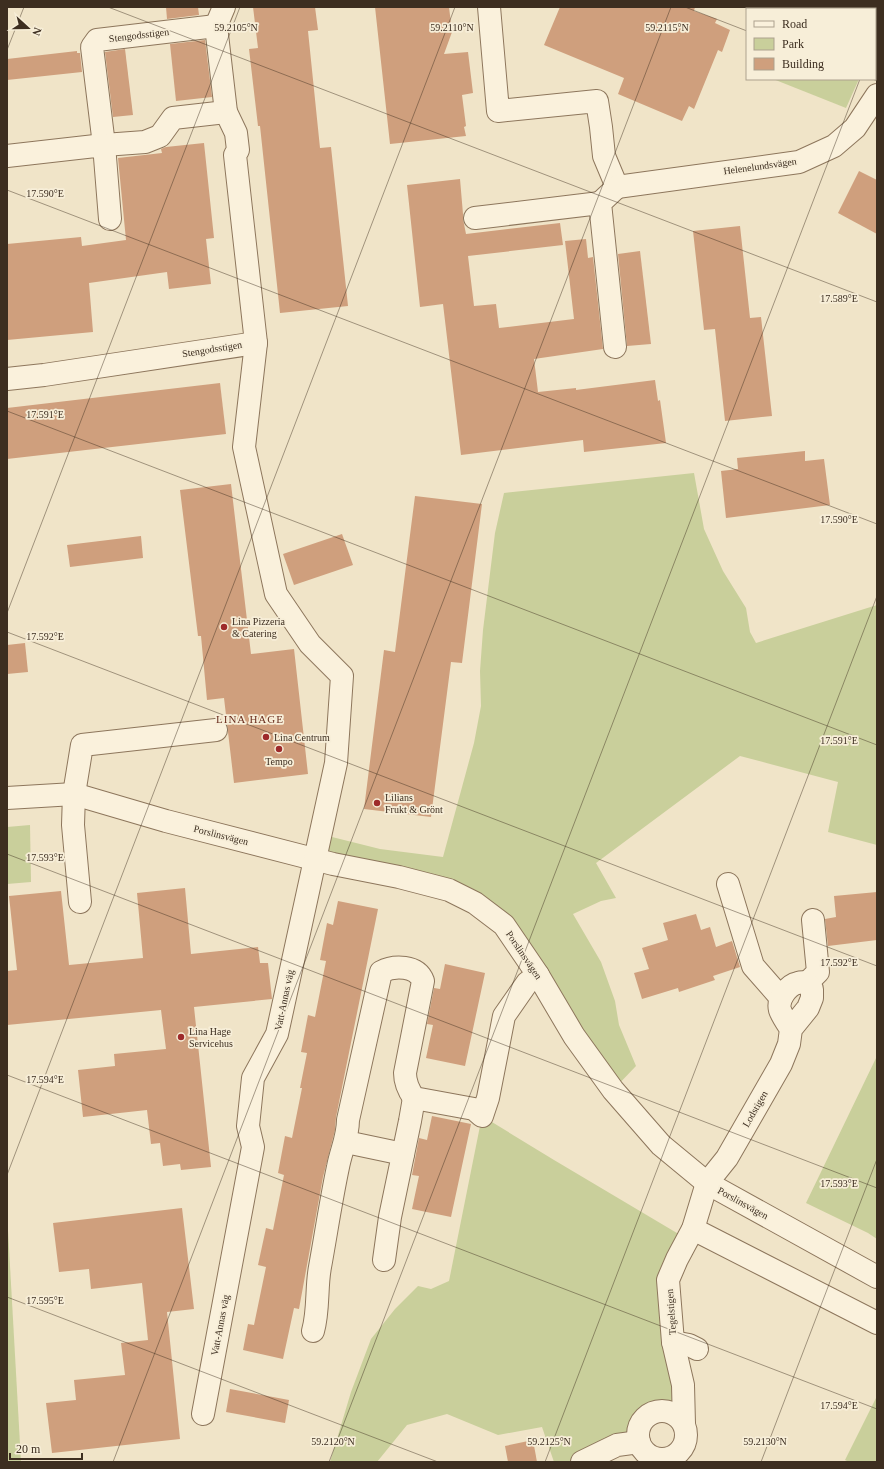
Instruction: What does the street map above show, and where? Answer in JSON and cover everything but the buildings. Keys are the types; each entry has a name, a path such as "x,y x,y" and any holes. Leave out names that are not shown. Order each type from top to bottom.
{"street":[{"path":"475,218 600,202 617,187 604,156 597,101 498,111 489,7"},
{"name":"Stengodsstigen","path":"7,380 256,343 235,155 238,150 236,134 226,112 220,16 97,40 92,47 104,145 110,219"},
{"name":"Helenelundsvägen","path":"617,187 799,162 834,146 855,128 877,94"},
{"path":"7,156 145,142 160,136 173,118 226,112"},
{"path":"600,202 615,346"},
{"name":"Vatt-Annas väg","path":"203,1414 253,1147 248,1126 253,1078 277,1034 336,763 342,676 310,644 276,594 244,446 256,343"},
{"path":"80,902 73,825 74,794 82,745 216,730"},
{"name":"Porslinsvägen","path":"7,798 74,794 166,821 314,859 449,890 475,903 504,925 538,975 574,1036 613,1090 660,1145 707,1183 877,1277"},
{"path":"728,884 753,966 781,998"},
{"path":"791,1029 780,1009 779,1003 781,998 792,985 799,982 807,983 818,972 813,920"},
{"path":"313,1331 316,1318 318,1277 338,1166 346,1142 348,1120 381,972 388,968 400,967 415,971 421,976 423,981 406,1073 406,1081 414,1098 390,1217 384,1260"},
{"path":"414,1098 474,1109 482,1116 488,1098 504,1016 527,983 538,975"},
{"name":"Lodstigen","path":"707,1183 727,1158 781,1064 789,1044 791,1029 808,1008 812,998 812,989 807,983"},
{"path":"346,1142 403,1154"},
{"name":"Tegelstigen","path":"639,1442 644,1451 652,1457 659,1459 673,1457 683,1448 686,1440 687,1432 684,1424 683,1385 673,1342 668,1280 677,1259 693,1230 707,1183"},
{"path":"693,1230 877,1323"},
{"path":"673,1342 689,1345 697,1349"},
{"path":"582,1462 617,1445 639,1442 638,1433 640,1427 643,1421 652,1414 664,1411 672,1413 684,1424"}],"green space":[{"path":"877,7 877,38 876,40 876,8 764,8"},
{"path":"776,80 859,80 846,108"},
{"path":"694,473 704,529 723,571 746,608 750,632 756,643 877,605 877,845 828,832 838,782 740,756 596,863 616,898 601,901 573,914 601,962 615,1001 619,1025 636,1066 613,1090 492,914 333,864 320,834 380,849 443,857 474,743 481,706 480,671 483,630 495,533 504,493"},
{"path":"30,825 31,882 7,884 7,827"},
{"path":"877,1056 877,1239 868,1233 806,1203"},
{"path":"482,1116 687,1239 677,1259 679,1417 666,1412 654,1413 644,1420 638,1433 582,1462 554,1462 542,1427 498,1435 447,1414 407,1425 377,1462 330,1462 351,1392 371,1339 395,1309 418,1286 431,1289 449,1281"},
{"path":"7,1212 21,1462 7,1462"},
{"path":"877,1396 877,1462 849,1462 845,1460"}],"place":[{"name":"Lina Pizzeria & Catering","path":"224,627"},
{"name":"Lina Centrum","path":"266,737"},
{"name":"Tempo","path":"279,749"},
{"name":"Lilians Frukt & Grönt","path":"377,803"},
{"name":"Lina Hage Servicehus","path":"181,1037"}],"district":[{"name":"LINA HAGE","path":"250,719"}]}
